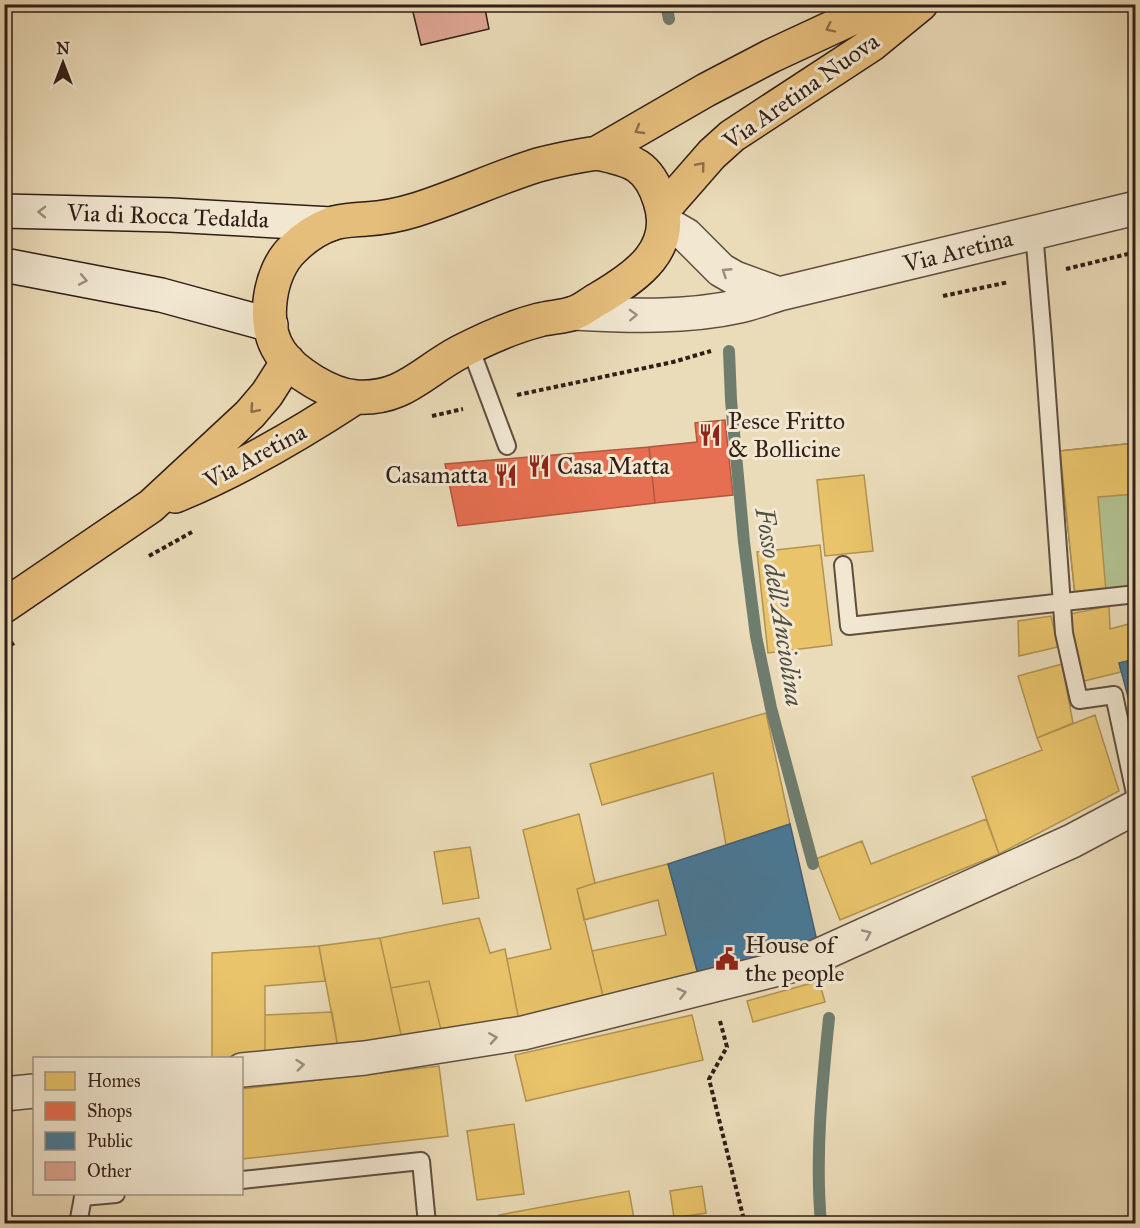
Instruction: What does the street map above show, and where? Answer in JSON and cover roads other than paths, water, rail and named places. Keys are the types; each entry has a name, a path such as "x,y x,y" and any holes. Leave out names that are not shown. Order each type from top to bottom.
{"main road":[{"name":"Via Aretina Nuova","path":"597,153 706,90 771,56 883,4"},
{"name":"Via Aretina Nuova","path":"664,217 712,154 732,136 871,45 921,4"},
{"path":"597,153 626,159 644,171 656,188 664,217 663,236 657,251 639,270 615,288 574,313 538,320 505,331 470,347 448,358 399,392 356,397 331,391 316,383 279,352 271,325 271,291 278,269 290,251 306,237 331,224 396,216 537,166 597,153"},
{"name":"Via Aretina","path":"4,606 151,506 250,414 267,394 288,361"},
{"name":"Via Aretina","path":"151,506 204,484 272,449 356,397"}],"street":[{"name":"Via Aretina","path":"574,313 616,315 695,313 739,306 780,294 1136,208"},
{"name":"Via di Rocca Tedalda","path":"4,211 170,215 331,224"},
{"path":"664,217 721,270 735,278 780,294"},
{"path":"4,265 161,295 271,325"},
{"path":"243,1070 365,1058 523,1033 802,963 1072,841 1136,807"},
{"path":"4,1094 33,1090"}],"lane":[{"path":"1034,232 1064,633 1079,700 1114,695 1136,798"},
{"path":"470,347 507,446"},
{"path":"843,565 849,626 1136,594"},
{"path":"243,1180 421,1161 427,1224"},
{"path":"78,1224 83,1197 105,1195"}],"waterway":[{"name":"Fosso dell'Anciolina","path":"666,4 669,19"},
{"name":"Fosso dell'Anciolina","path":"729,351 731,400 744,542 756,636 771,708 813,864"},
{"name":"Fosso dell'Anciolina","path":"821,1224 819,1146 829,1018"}],"place":[{"name":"Pesce Fritto & Bollicine","path":"710,435"},
{"name":"Casa Matta","path":"539,466"},
{"name":"Casamatta","path":"506,475"},
{"name":"House of the people","path":"727,959"}]}
